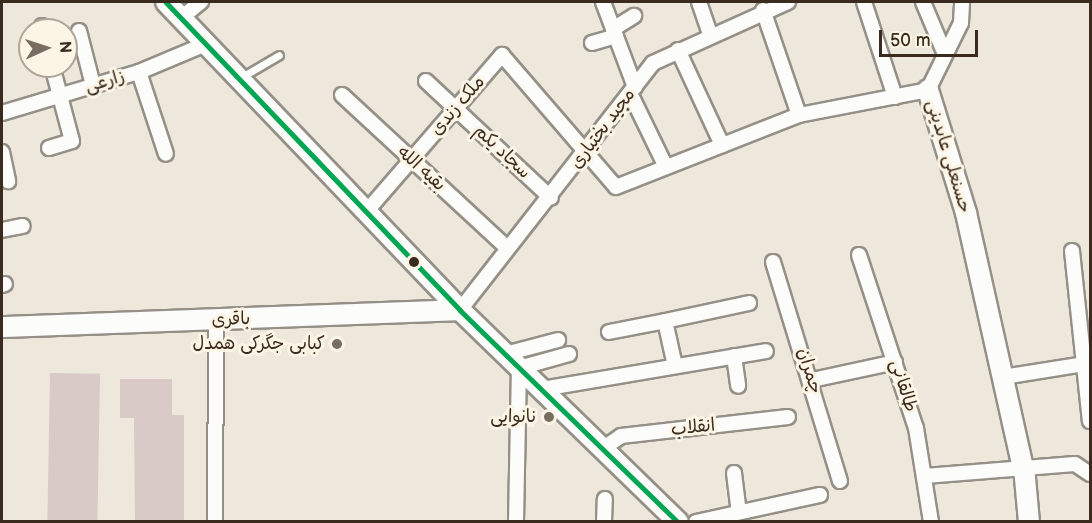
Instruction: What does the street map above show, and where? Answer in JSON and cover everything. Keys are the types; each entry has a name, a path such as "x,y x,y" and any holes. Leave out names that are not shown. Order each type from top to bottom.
{"street":[{"path":"166,2 460,310 678,522"},
{"path":"182,18 201,2"},
{"path":"603,2 632,90 666,167"},
{"path":"699,2 710,34"},
{"name":"مجید بختیاری","path":"460,310 550,198 653,63 710,34 784,2"},
{"path":"864,2 895,97"},
{"path":"923,2 944,52"},
{"path":"928,90 944,52 961,23 962,2"},
{"path":"763,10 799,114"},
{"path":"592,43 615,33 634,16"},
{"path":"79,31 93,85"},
{"name":"زارعی","path":"2,113 139,72 206,44"},
{"path":"678,50 722,145"},
{"name":"ملک زندی","path":"366,212 502,55 587,148"},
{"path":"139,72 166,154"},
{"path":"49,148 72,141 55,78"},
{"name":"سجاد یکم","path":"426,81 550,198"},
{"name":"حسنعلی عابدینی","path":"587,148 616,187 799,114 928,90 966,213 1023,470 1029,522"},
{"name":"بقیه الله","path":"342,95 502,243"},
{"path":"2,152 8,181"},
{"path":"2,230 23,226"},
{"path":"1072,251 1086,363 1090,421"},
{"name":"طالقانی","path":"859,255 896,362 925,476 931,522"},
{"name":"چمران","path":"773,262 812,380 840,481"},
{"path":"609,332 749,303"},
{"name":"باقری","path":"2,327 460,310"},
{"path":"215,522 216,320"},
{"path":"665,321 675,366"},
{"path":"512,361 558,340"},
{"path":"542,389 766,351"},
{"path":"512,361 569,354"},
{"path":"734,356 738,386"},
{"path":"512,361 516,522"},
{"path":"812,380 896,362"},
{"path":"1003,377 1086,363"},
{"name":"انقلاب","path":"602,448 621,436 788,417"},
{"path":"925,476 1076,464 1090,474"},
{"path":"734,473 739,512"},
{"path":"696,522 820,495"},
{"path":"604,522 605,499"}],"lane":[{"path":"239,79 279,55"}],"building":[{"path":"50,373 100,374 97,522 47,522"},
{"path":"120,379 172,379 172,415 184,415 184,522 135,522 134,418 120,418"}],"transit line":[{"path":"166,2 460,310 678,522"}],"place":[{"name":"کبابی جگرکی همدل","path":"337,344"},
{"name":"نانوایی","path":"549,417"}]}
